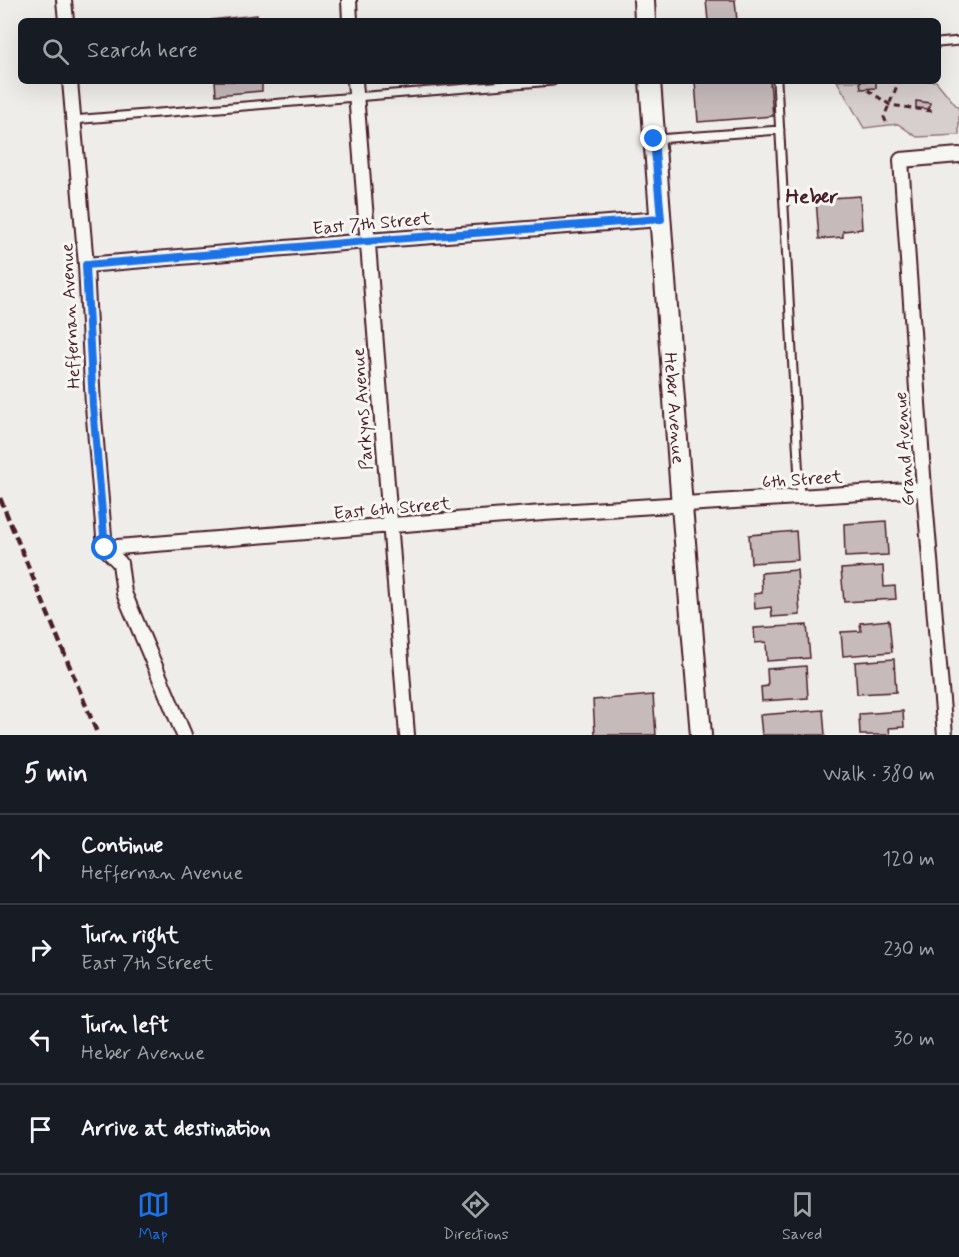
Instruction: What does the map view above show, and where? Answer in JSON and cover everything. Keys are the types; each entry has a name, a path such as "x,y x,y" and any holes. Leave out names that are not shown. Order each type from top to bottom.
{"street":[{"path":"64,0 66,18"},
{"path":"349,0 350,18"},
{"path":"644,0 645,18"},
{"name":"Heffernan Avenue","path":"70,84 86,265 93,406 105,548"},
{"name":"Parkyns Avenue","path":"355,84 407,735"},
{"name":"Heber Avenue","path":"650,84 701,735"},
{"name":"Grand Avenue","path":"945,735 924,489 901,160 959,155"},
{"name":"East 7th Street","path":"86,265 661,219"},
{"name":"6th Street","path":"682,506 924,489"},
{"name":"East 6th Street","path":"105,548 543,513 682,506"},
{"path":"105,548 120,563 124,593 184,735"}],"lane":[{"path":"941,43 959,41"},
{"path":"72,120 514,84"},
{"path":"777,84 800,497"},
{"path":"654,139 780,130"}],"path":[{"path":"886,122 884,117 898,84"},
{"path":"868,90 890,105 932,111"}],"shaded area":[{"path":"839,84 938,84 959,109 959,135 917,137 898,124 864,128"}],"building":[{"path":"706,0 735,0 737,18 708,18"},
{"path":"257,15 258,18 229,18"},
{"path":"215,84 262,84 262,91 216,95"},
{"path":"695,84 770,84 773,116 698,122"},
{"path":"860,84 876,84 876,88 861,89"},
{"path":"916,101 930,103 929,109 916,108"},
{"path":"860,196 862,229 843,231 843,237 819,239 816,199"},
{"path":"886,521 888,555 845,557 844,524"},
{"path":"796,531 798,560 751,563 749,535"},
{"path":"883,566 884,587 895,586 896,599 844,602 841,569"},
{"path":"797,570 800,615 772,617 771,607 755,609 754,594 762,593 761,573"},
{"path":"889,620 892,652 843,656 841,632 861,631 860,623"},
{"path":"807,625 810,658 767,661 766,642 755,643 754,628"},
{"path":"894,659 896,692 857,694 855,662"},
{"path":"806,666 808,698 762,701 761,687 768,686 767,669"},
{"path":"653,695 656,735 595,735 593,700"},
{"path":"823,710 825,735 762,735 760,715"},
{"path":"903,711 904,727 889,728 890,735 860,735 859,714"}],"railway":[{"path":"0,498 98,735"}],"district":[{"name":"Heber","path":"812,196"}],"route":[{"path":"105,548 93,406 86,265 661,219 654,139"}]}
